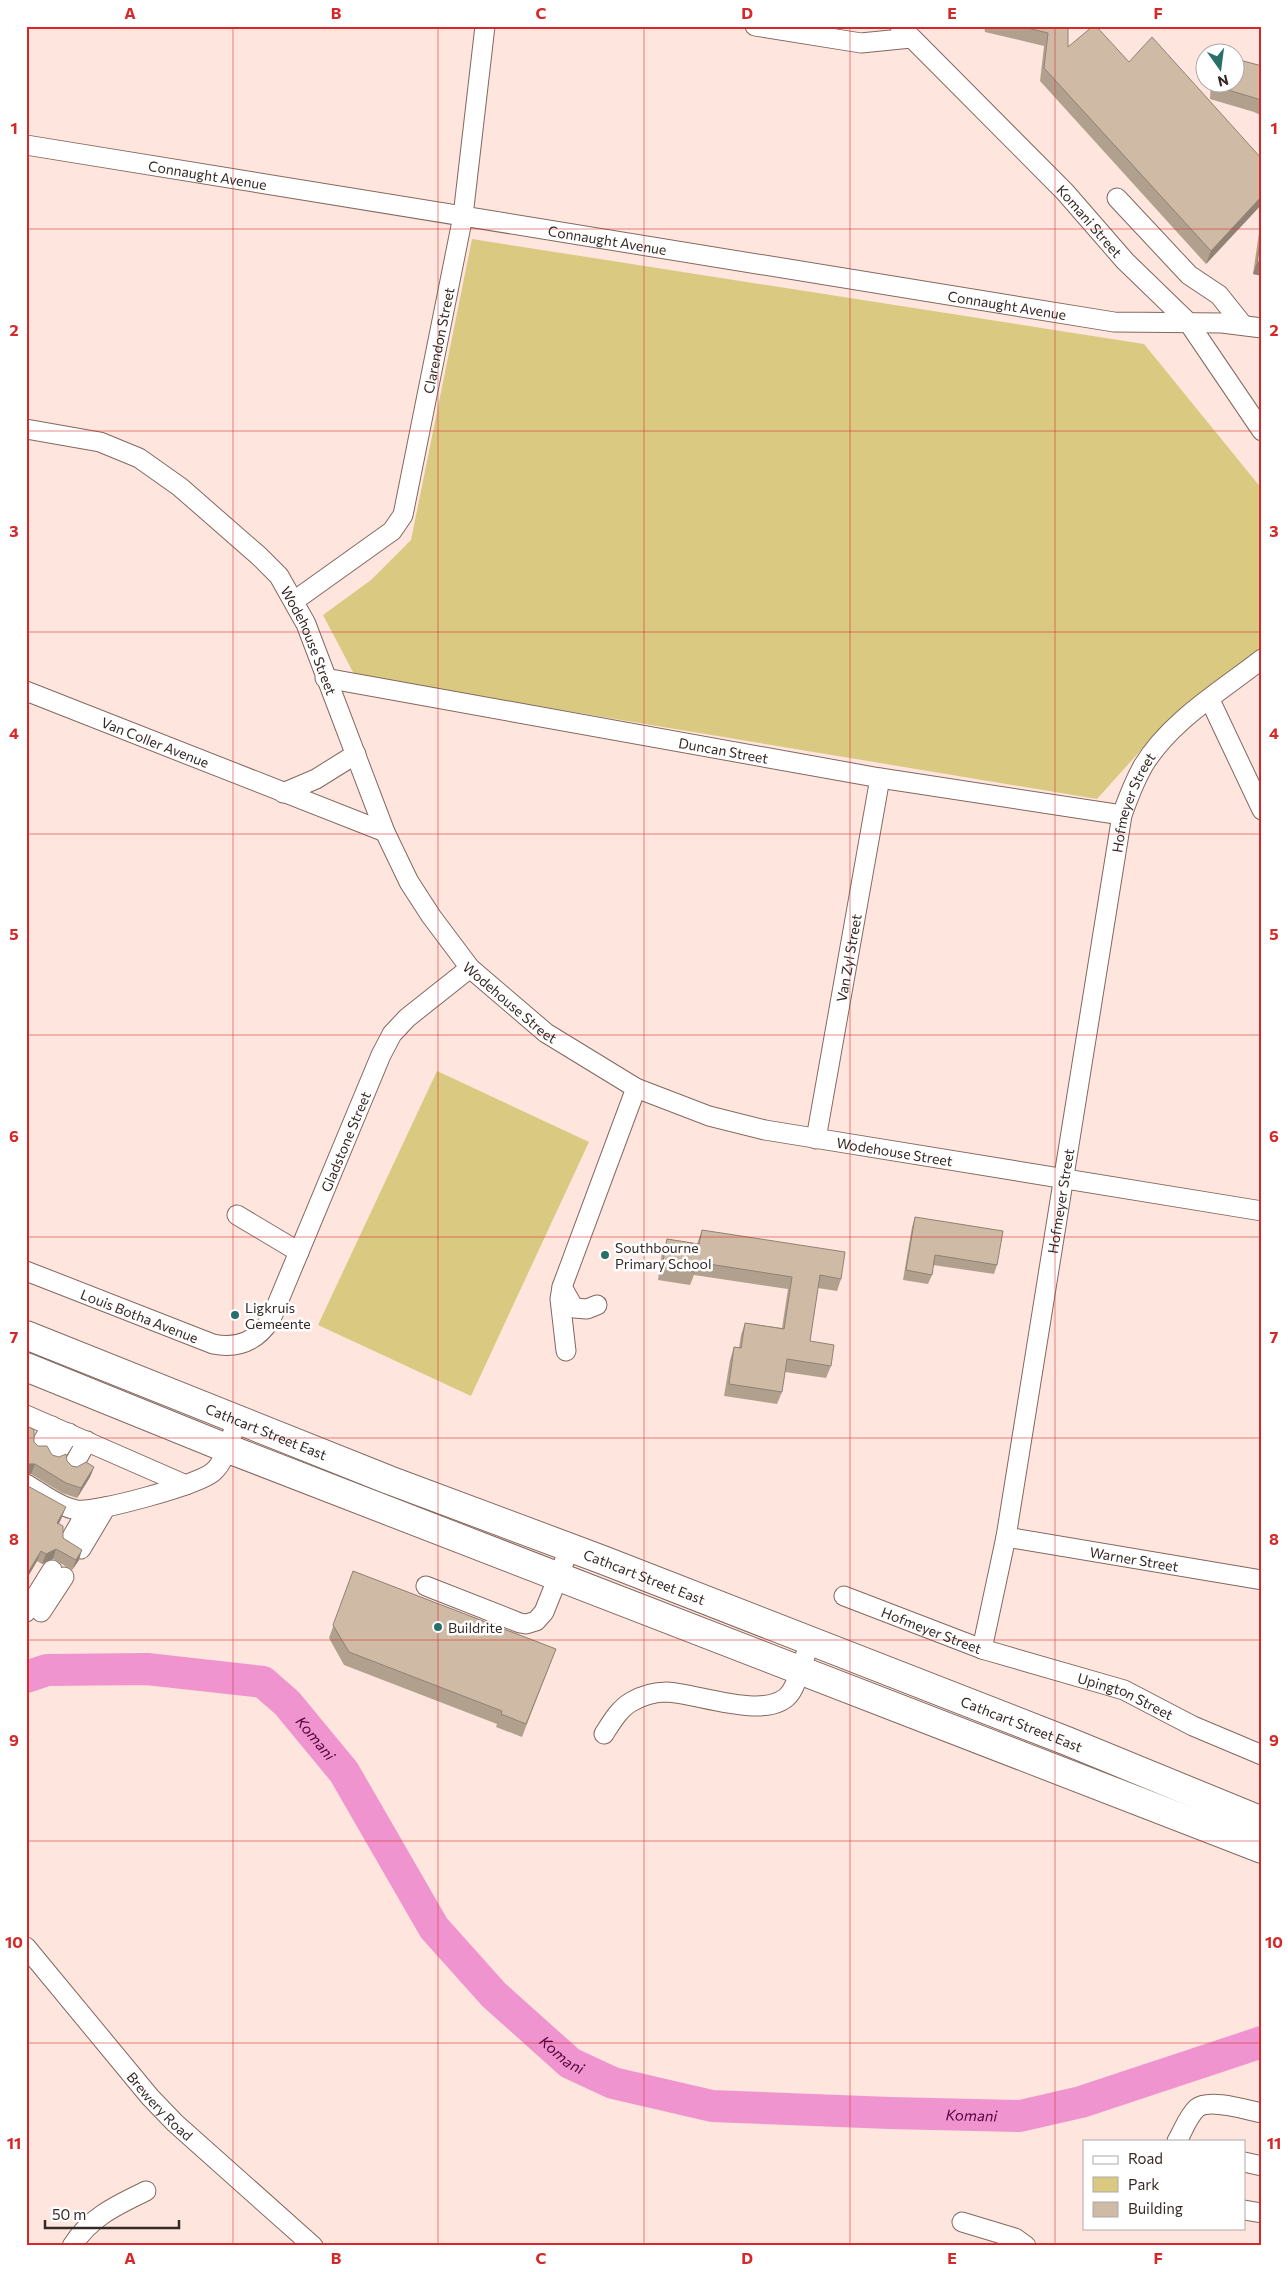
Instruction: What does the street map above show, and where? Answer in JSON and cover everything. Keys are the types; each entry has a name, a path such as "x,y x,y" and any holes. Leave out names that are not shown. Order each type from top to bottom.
{"highway":[{"name":"Cathcart Street East","path":"26,1335 237,1420 570,1547 1067,1741 1262,1822"},
{"path":"26,1367 226,1448 1262,1849"}],"street":[{"name":"Clarendon Street","path":"294,601 392,531 403,515 463,216 485,26"},
{"path":"755,26 819,32 861,43 905,32"},
{"name":"Komani Street","path":"905,32 1065,192 1125,261 1188,322 1262,431"},
{"name":"Connaught Avenue","path":"26,145 1114,322 1152,324 1188,322 1262,328"},
{"path":"1117,198 1190,275 1219,295 1243,325"},
{"name":"Wodehouse Street","path":"26,429 100,442 139,458 180,487 260,556 279,576 306,624 385,832 409,882 470,968 546,1033 636,1088 709,1116 765,1130 1262,1211"},
{"name":"Hofmeyer Street","path":"844,1596 982,1649 1006,1537 1122,815 1134,783 1144,764 1163,741 1181,722 1262,659"},
{"name":"Duncan Street","path":"326,678 880,778 1122,815"},
{"name":"Van Coller Avenue","path":"26,691 385,832"},
{"path":"1210,700 1262,810"},
{"path":"283,793 316,779 356,754"},
{"name":"Van Zyl Street","path":"816,1139 880,778"},
{"name":"Gladstone Street","path":"254,1338 264,1330 271,1319 381,1055 392,1034 414,1012 470,968"},
{"path":"566,1351 560,1299 562,1287 636,1088"},
{"path":"237,1216 299,1252"},
{"name":"Louis Botha Avenue","path":"26,1271 213,1344 234,1346 254,1338"},
{"path":"562,1287 574,1308 588,1309 596,1305"},
{"path":"35,1484 56,1494 69,1508 87,1511 186,1485 213,1472 226,1448 237,1420"},
{"path":"29,1421 52,1426 186,1485"},
{"path":"52,1426 48,1451 69,1433"},
{"path":"73,1466 88,1442"},
{"path":"87,1511 75,1546 106,1507"},
{"name":"Warner Street","path":"1006,1537 1262,1580"},
{"path":"426,1586 526,1624 536,1621 544,1612 570,1547"},
{"path":"34,1612 58,1573"},
{"path":"604,1734 611,1722 630,1702 653,1693 683,1694 740,1705 770,1705 781,1700 791,1692 810,1642"},
{"name":"Upington Street","path":"982,1649 1117,1687 1218,1738 1262,1755"},
{"name":"Brewery Road","path":"26,1947 150,2097 175,2123 313,2246"},
{"path":"1177,2140 1194,2112 1200,2106 1212,2104 1262,2113"},
{"path":"1246,2162 1262,2166"},
{"path":"72,2246 81,2231 94,2219 146,2191"},
{"path":"1246,2210 1262,2213"},
{"path":"962,2222 1015,2238 1026,2246"}],"green space":[{"path":"472,239 1144,344 1262,489 1262,647 1168,720 1097,799 355,676 323,615 371,580 411,540"},
{"path":"437,1071 589,1142 471,1396 318,1325"}],"building":[{"path":"1019,26 1068,26 1068,47 1093,26 1096,26 1129,62 1152,37 1196,86 1196,92 1202,92 1262,159 1262,196 1211,251 1044,68 1048,33"},
{"path":"1246,62 1262,66 1262,101 1235,92 1246,92"},
{"path":"1262,231 1262,262 1257,262"},
{"path":"915,1217 1003,1231 997,1265 935,1255 932,1275 906,1270"},
{"path":"702,1230 845,1252 841,1279 820,1275 810,1341 834,1345 831,1366 787,1359 782,1392 729,1384 734,1347 741,1348 745,1323 784,1329 792,1277 696,1262 695,1272 662,1267 667,1239 699,1244"},
{"path":"26,1425 34,1430 34,1442 38,1446 47,1446 52,1455 59,1457 66,1454 67,1461 72,1466 77,1467 86,1462 94,1467 81,1488 66,1483 35,1464 26,1464"},
{"path":"26,1485 66,1507 57,1523 63,1526 63,1538 82,1550 76,1560 56,1549 46,1554 41,1551 26,1576"},
{"path":"353,1571 556,1649 526,1724 501,1714 502,1711 349,1652 333,1625"}],"waterway":[{"name":"Komani","path":"26,1677 47,1670 147,1669 263,1682 287,1703 344,1772 434,1928 494,1995 570,2063 613,2083 712,2106 1020,2116 1081,2102 1262,2042"}],"place":[{"name":"Southbourne Primary School","path":"605,1255"},
{"name":"Ligkruis Gemeente","path":"235,1315"},
{"name":"Buildrite","path":"438,1627"}]}
